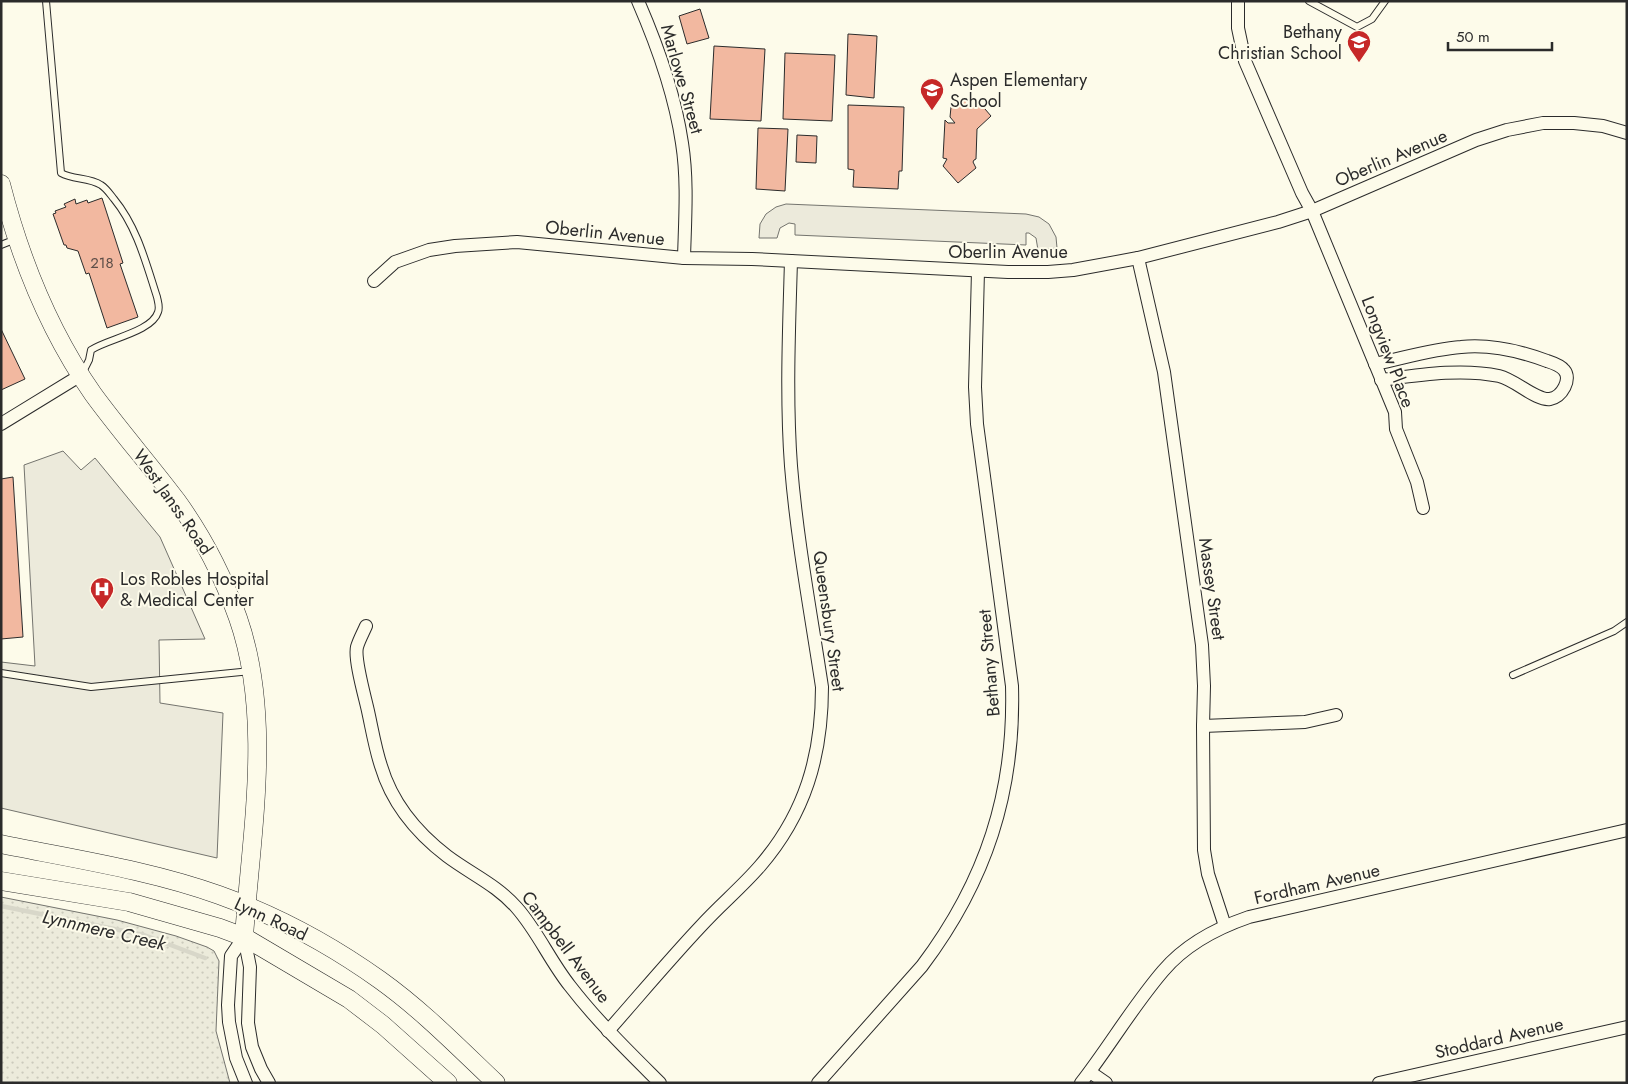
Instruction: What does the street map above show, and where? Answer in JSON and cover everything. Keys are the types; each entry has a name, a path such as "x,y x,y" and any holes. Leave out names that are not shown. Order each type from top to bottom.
{"main road":[{"name":"West Janss Road","path":"1,184 9,242 43,306 81,375 111,417 177,501 211,556 222,577 238,617 252,671 258,752 244,937"},
{"name":"Lynn Road","path":"1,844 162,878 220,895 276,919 326,946 381,981 421,1013 496,1083"},
{"name":"Lynn Road","path":"1,881 129,902 220,928 244,937 349,999 383,1025 448,1083"}],"street":[{"name":"Marlowe Street","path":"638,1 665,70 683,145 686,190 684,258"},
{"name":"Longview Place","path":"1238,1 1238,28 1245,61 1302,193 1312,211 1395,412 1396,429 1417,482 1423,508"},
{"name":"Oberlin Avenue","path":"374,281 395,262 429,250 488,243 518,242 684,258 791,261 978,271 1048,272 1073,270 1138,258 1278,222 1312,211 1476,140 1507,130 1543,123 1574,123 1603,126 1627,133"},
{"name":"Massey Street","path":"1138,258 1166,381 1202,644 1204,686 1204,850 1208,874 1225,926"},
{"name":"Queensbury Street","path":"608,1031 701,926 759,868 778,844 791,824 812,771 819,732 822,687 794,501 791,465 788,403 791,261"},
{"name":"Bethany Street","path":"818,1083 936,948 960,908 980,868 1004,794 1013,714 1012,686 977,424 975,386 978,271"},
{"path":"1375,364 1462,347 1488,347 1513,350 1548,361 1560,366 1565,371 1567,378 1565,387 1559,395 1551,399 1540,398 1520,385 1499,376 1465,372 1381,380"},
{"path":"1,424 81,375"},
{"name":"Campbell Avenue","path":"366,626 356,649 361,679 380,765 388,786 401,809 421,833 448,856 487,881 510,900 529,921 549,958 570,987 608,1031 660,1083"},
{"path":"1203,726 1305,722 1336,715"},
{"name":"Fordham Avenue","path":"1081,1083 1163,970 1186,950 1225,926 1249,917 1627,830"},
{"name":"West Janss Road","path":"244,937 231,956 228,1005 229,1022 236,1058 246,1083"},
{"name":"West Janss Road","path":"244,937 250,967 248,1023 251,1042 261,1069 269,1083"},
{"name":"Stoddard Avenue","path":"1379,1083 1627,1026"},
{"path":"1090,1072 1106,1083"}],"lane":[{"path":"46,1 61,173 94,181 102,185 116,201 137,239 159,307 158,314 146,325 91,350 89,360 81,375"},
{"path":"1310,1 1357,27 1372,19 1385,2"},
{"path":"1513,675 1614,631 1627,622"},
{"path":"1,673 91,687 252,671"}],"shaded area":[{"path":"786,204 1026,214 1039,217 1049,224 1056,237 1057,248 1038,250 1036,238 1029,233 1026,233 1026,245 795,235 795,224 789,223 780,228 777,238 759,238 760,224 766,214 776,207"},
{"name":"Los Robles Hospital & Medical Center","path":"63,451 81,470 95,458 160,537 205,639 159,640 160,703 223,713 217,858 1,808 1,662 35,666 24,465"},
{"path":"1,897 117,920 176,936 214,951 219,961 216,1031 230,1083 1,1083"}],"building":[{"path":"700,9 709,38 687,44 679,16"},
{"path":"848,34 877,36 874,98 846,95"},
{"path":"714,46 765,49 761,121 710,119"},
{"path":"785,53 835,55 832,121 783,119"},
{"path":"962,98 974,105 979,102 991,116 977,129 976,159 973,162 976,168 958,183 943,166 947,159 943,158 945,120 948,123 955,123 950,117 951,107"},
{"path":"848,105 904,107 902,171 899,171 898,189 853,187 854,170 848,169"},
{"path":"758,128 788,129 785,191 756,189"},
{"path":"797,135 817,136 816,163 796,162"},
{"path":"102,198 123,263 120,264 138,317 107,328 89,273 86,274 78,251 67,248 64,245 53,214 56,213 55,211 66,207 64,204 75,199 76,204 87,200 88,203"},
{"path":"1,329 25,379 1,390"},
{"path":"13,477 23,637 1,639 1,479"}],"waterway":[{"name":"Lynnmere Creek","path":"1,906 144,935 205,958"}],"place":[{"name":"Bethany Christian School","path":"1359,63"},
{"name":"Aspen Elementary School","path":"932,111"},
{"name":"Los Robles Hospital & Medical Center","path":"102,610"}]}
